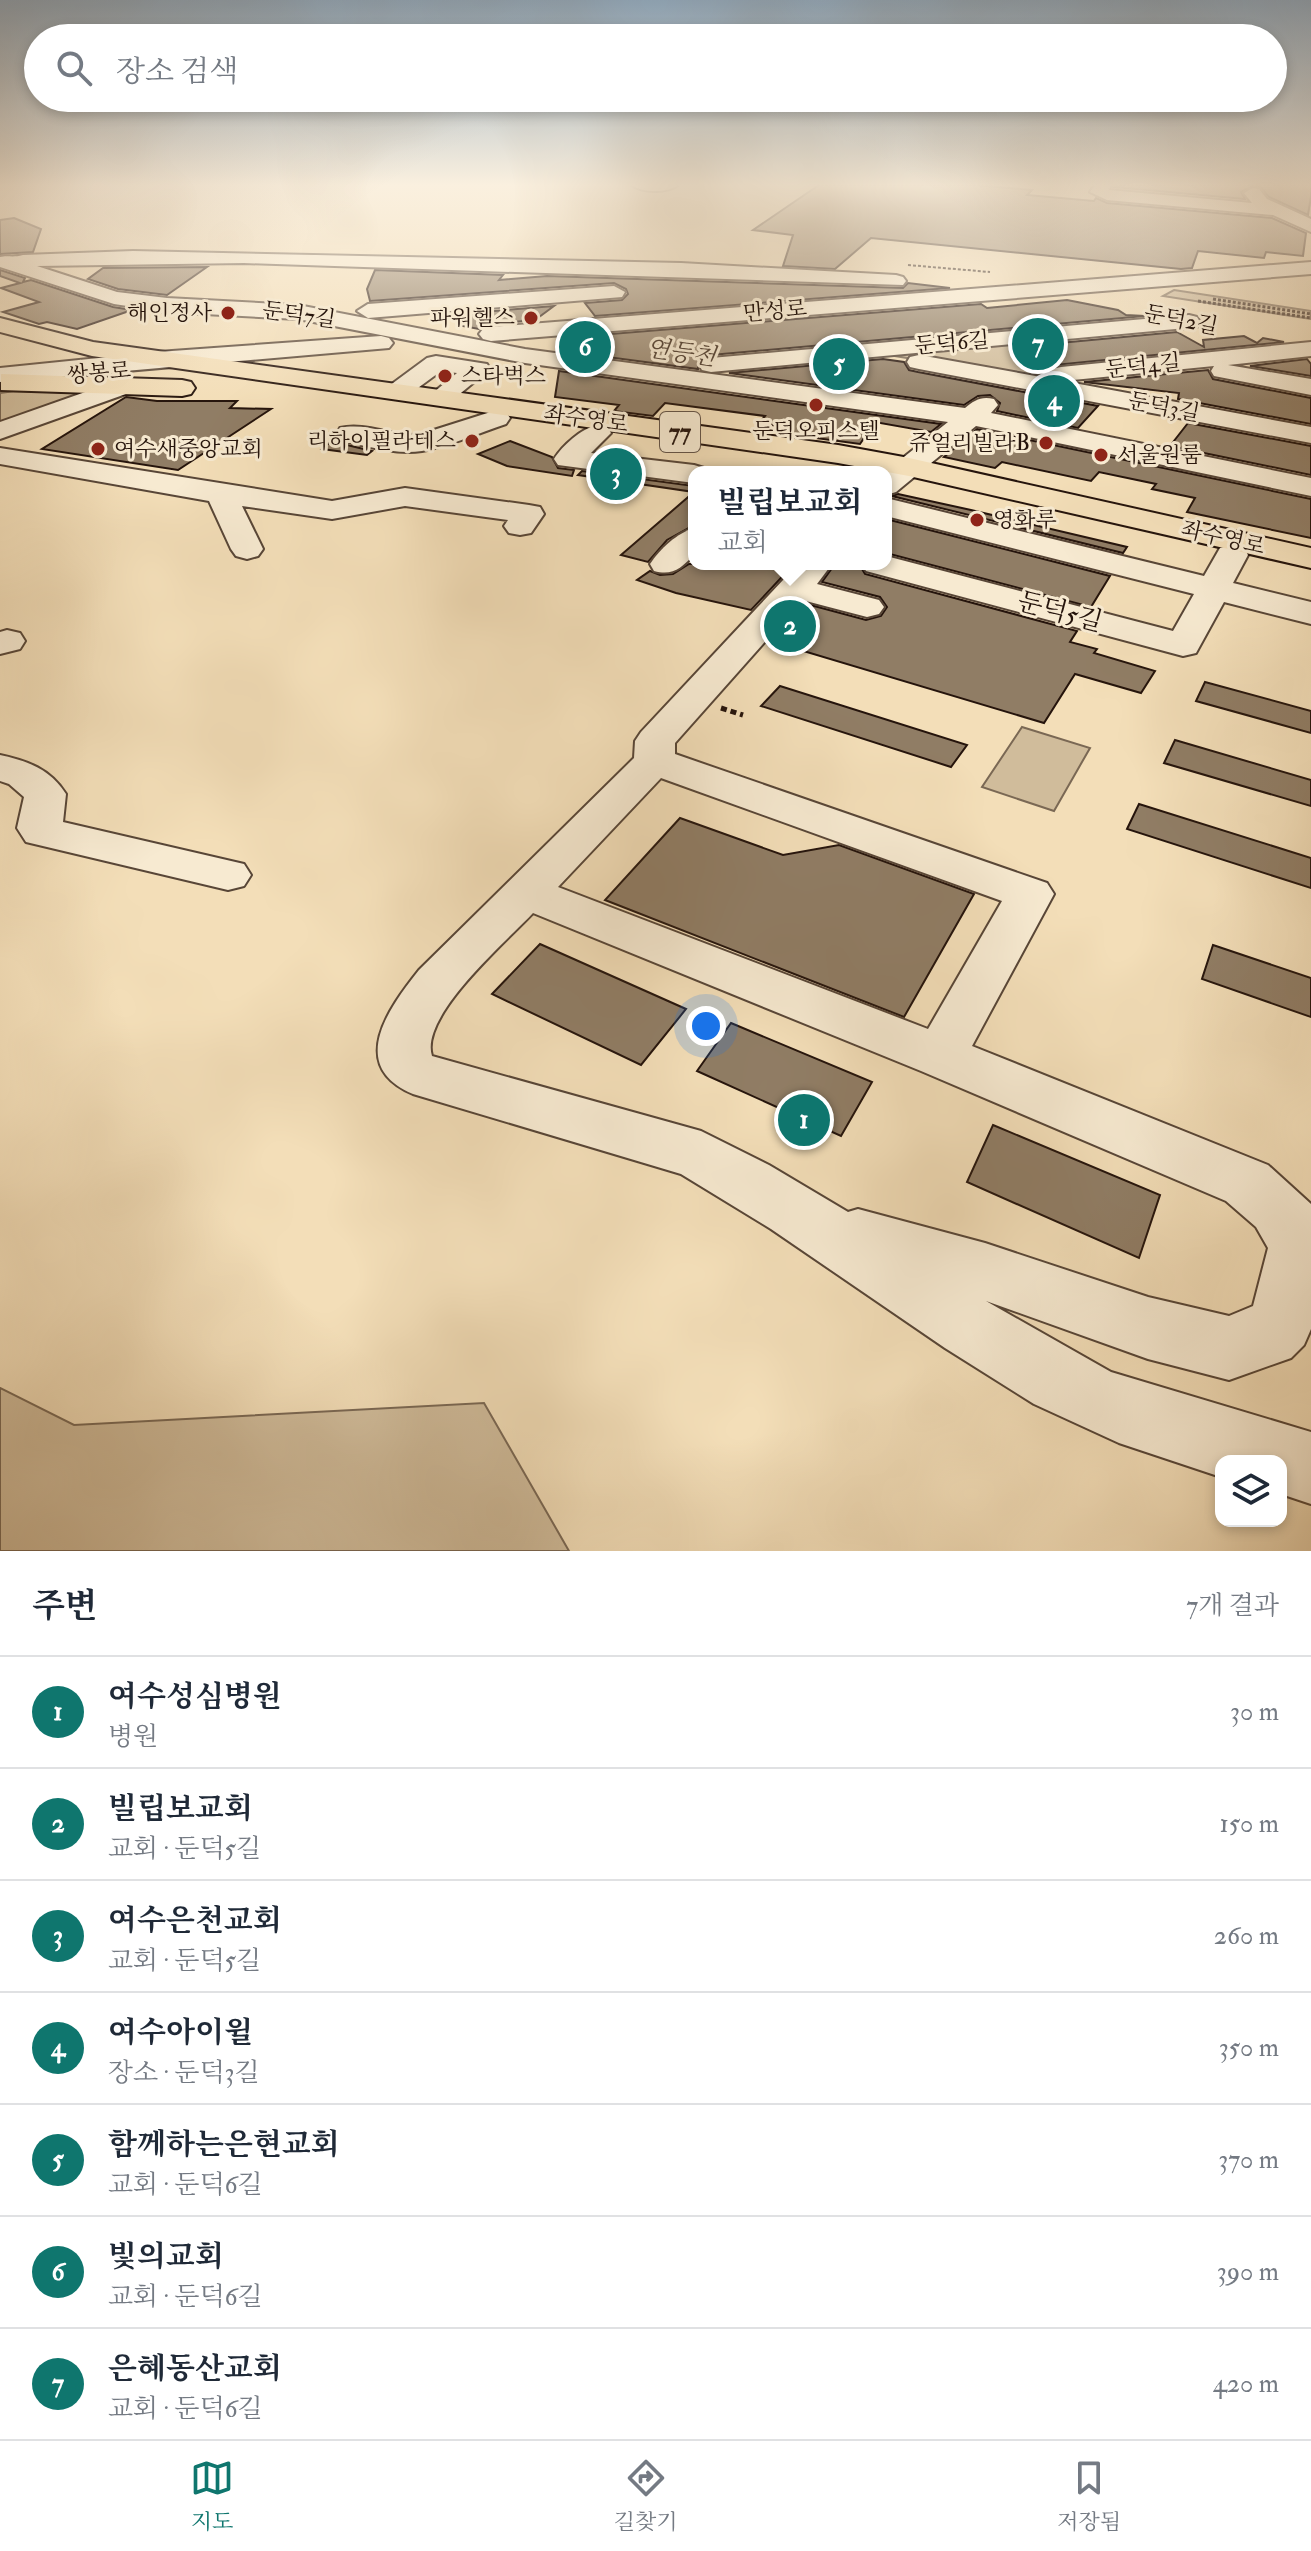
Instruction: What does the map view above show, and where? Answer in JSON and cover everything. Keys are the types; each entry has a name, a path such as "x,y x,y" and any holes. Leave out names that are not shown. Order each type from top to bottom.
{"main road":[{"name":"좌수영로","path":"0,325 43,339 156,364 497,418 604,411"},
{"name":"좌수영로","path":"0,336 56,352 129,349 156,364 325,361 398,391 604,411 843,464"},
{"path":"43,339 129,349 325,361"},
{"path":"0,382 129,349 361,397"},
{"name":"좌수영로","path":"892,483 1015,499 1311,558"},
{"name":"좌수영로","path":"1015,499 1311,574"}],"street":[{"name":"둔덕7길","path":"39,260 90,257"},
{"path":"0,431 129,349 187,290 230,257"},
{"name":"둔덕7길","path":"244,257 607,268 777,277 1003,281"},
{"name":"둔덕7길","path":"39,260 113,283 296,300 362,310 464,339"},
{"path":"2,262 39,260"},
{"path":"2,262 114,298 187,290"},
{"name":"둔덕7길","path":"417,284 607,268"},
{"name":"만성로","path":"815,311 1003,281 1311,268"},
{"name":"만성로","path":"156,364 325,361 464,339 1311,275"},
{"name":"둔덕7길","path":"362,310 777,277"},
{"path":"777,277 859,352"},
{"name":"둔덕7길","path":"362,310 377,287"},
{"name":"둔덕7길","path":"187,290 464,339"},
{"name":"둔덕2길","path":"1052,296 1194,315"},
{"name":"둔덕6길","path":"464,339 694,367 1194,315"},
{"name":"둔덕2길","path":"1250,334 1311,347"},
{"path":"464,339 639,373 979,411"},
{"name":"둔덕4길","path":"1018,378 1311,347"},
{"name":"쌍봉로","path":"0,375 129,349"},
{"name":"둔덕6길","path":"859,352 1018,378"},
{"path":"398,391 436,363 478,369 441,397"},
{"name":"둔덕3길","path":"1175,363 1311,387"},
{"name":"쌍봉로","path":"0,382 156,364"},
{"path":"694,367 979,411 1311,487"},
{"path":"639,373 604,411 568,459 688,473"},
{"path":"892,483 1018,378"},
{"name":"둔덕3길","path":"1018,378 1311,435"},
{"name":"둔덕3길","path":"979,411 1186,445 1311,470"},
{"path":"350,434 405,444 421,443 497,418"},
{"path":"0,456 332,510 405,497 509,518 519,486"},
{"path":"892,483 1213,590 1311,613"},
{"path":"221,494 247,549"},
{"path":"666,564 688,544"},
{"name":"둔덕5길","path":"892,568 1183,645 1232,555"},
{"path":"867,607 805,576 655,751 424,1000 413,1018 403,1051 404,1061 413,1071 432,1079 681,1148 748,1181 1059,1382 1144,1421 1311,1468"},
{"path":"655,751 1030,894 940,1056"},
{"path":"0,767 24,775 45,794 39,828 42,832 228,875"},
{"path":"526,892 940,1056 1235,1178 1269,1198 1292,1226 1299,1248 1281,1323 1276,1331 1242,1346 1214,1347 985,1272 818,1225"}],"path":[{"path":"909,266 1003,281"},
{"path":"1197,297 1311,316"},
{"path":"1194,315 1311,316"}],"shaded area":[{"path":"1174,290 1311,311 1311,319 1163,296"},
{"path":"1014,342 1059,372 1018,376 895,356 893,353"},
{"path":"96,392 0,426 0,393"},
{"path":"1022,727 1090,748 1054,811 982,787"},
{"path":"0,1388 74,1425 484,1403 569,1551 0,1551"}],"building":[{"path":"786,257 848,257 835,269 783,266"},
{"path":"1065,257 1196,257 1192,268"},
{"path":"207,267 167,295 118,289 88,279 103,268"},
{"path":"0,270 25,278 23,282 31,280 113,307 132,310 77,329 47,322 39,324 3,312 39,302 1,288 20,283 0,276"},
{"path":"375,270 503,275 499,280 547,276 903,288 908,283 950,288 595,316 585,303 622,300 628,294 626,289 614,283 370,301 367,289"},
{"path":"1067,300 1118,310 1126,315 1145,316 711,355 699,358 698,369 562,351 563,346 574,337 981,304 987,308"},
{"path":"554,306 535,320 491,324 479,329 457,325 457,314"},
{"path":"1177,332 1204,347 1203,340 1244,336 1257,343 1263,338 1284,342 1055,365 1027,346"},
{"path":"883,359 904,362 909,370 918,372 1098,406 1078,428 997,411 1000,403 990,395 978,396 964,405 729,373"},
{"path":"1307,359 1311,364 1311,376 1250,366"},
{"path":"1208,370 1213,379 1311,398 1311,424 1178,399 1179,393 1084,382"},
{"path":"559,371 941,424 931,432 875,422 860,444 786,434 790,428 759,423 765,416 665,403 653,416 614,411 619,405 555,397"},
{"path":"126,397 157,401 237,401 230,408 271,409 178,470 42,449"},
{"path":"1188,423 1311,446 1311,475 1170,446"},
{"path":"977,429 1311,499 1311,538 1187,512 1195,498 1152,489 1156,484 1099,472 1091,481 1002,462 995,468 944,457"},
{"path":"335,438 339,443 372,451 367,455 322,449"},
{"path":"510,441 552,457 558,468 574,470 572,476 507,466 478,454"},
{"path":"582,471 688,485 688,491 578,475"},
{"path":"898,494 1127,547 1123,553 892,496"},
{"path":"688,497 688,528 667,540 648,562 621,555"},
{"path":"892,521 1110,576 1091,607 892,555"},
{"path":"688,565 688,570 788,570 751,610 676,593 637,580 650,571 660,575 673,574"},
{"path":"831,570 863,570 865,574 1077,631 1070,642 1097,649 1094,653 1155,671 1141,693 1075,674 1044,723 770,641 803,603 866,620 881,616 887,607 880,597 822,582"},
{"path":"1205,682 1311,711 1311,733 1196,701"},
{"path":"780,686 967,745 951,767 761,706"},
{"path":"1175,740 1311,780 1311,806 1164,763"},
{"path":"1139,804 1311,858 1311,888 1127,829"},
{"path":"680,818 783,855 839,845 974,894 904,1017 605,900"},
{"path":"540,944 686,1009 641,1065 492,994"},
{"path":"1213,945 1311,978 1311,1017 1202,979"},
{"path":"731,1023 872,1082 841,1136 697,1071"},
{"path":"993,1125 1160,1195 1139,1258 967,1182"}],"place":[{"name":"해인정사","path":"228,313"},
{"name":"파워헬스","path":"531,318"},
{"name":"은혜동산교회","path":"1038,344"},
{"name":"빛의교회","path":"585,347"},
{"name":"함께하는은현교회","path":"839,364"},
{"name":"스타벅스","path":"445,376"},
{"name":"여수아이윌","path":"1054,401"},
{"name":"둔덕오피스텔","path":"816,405"},
{"name":"리하이필라테스","path":"472,441"},
{"name":"쥬얼리빌라B","path":"1046,443"},
{"name":"여수새중앙교회","path":"98,449"},
{"name":"서울원룸","path":"1101,455"},
{"name":"여수은천교회","path":"616,474"},
{"name":"영화루","path":"977,520"},
{"name":"빌립보교회","path":"790,626"},
{"name":"여수성심병원","path":"804,1120"}],"water label":[{"name":"연등천","path":"681,353"}]}
